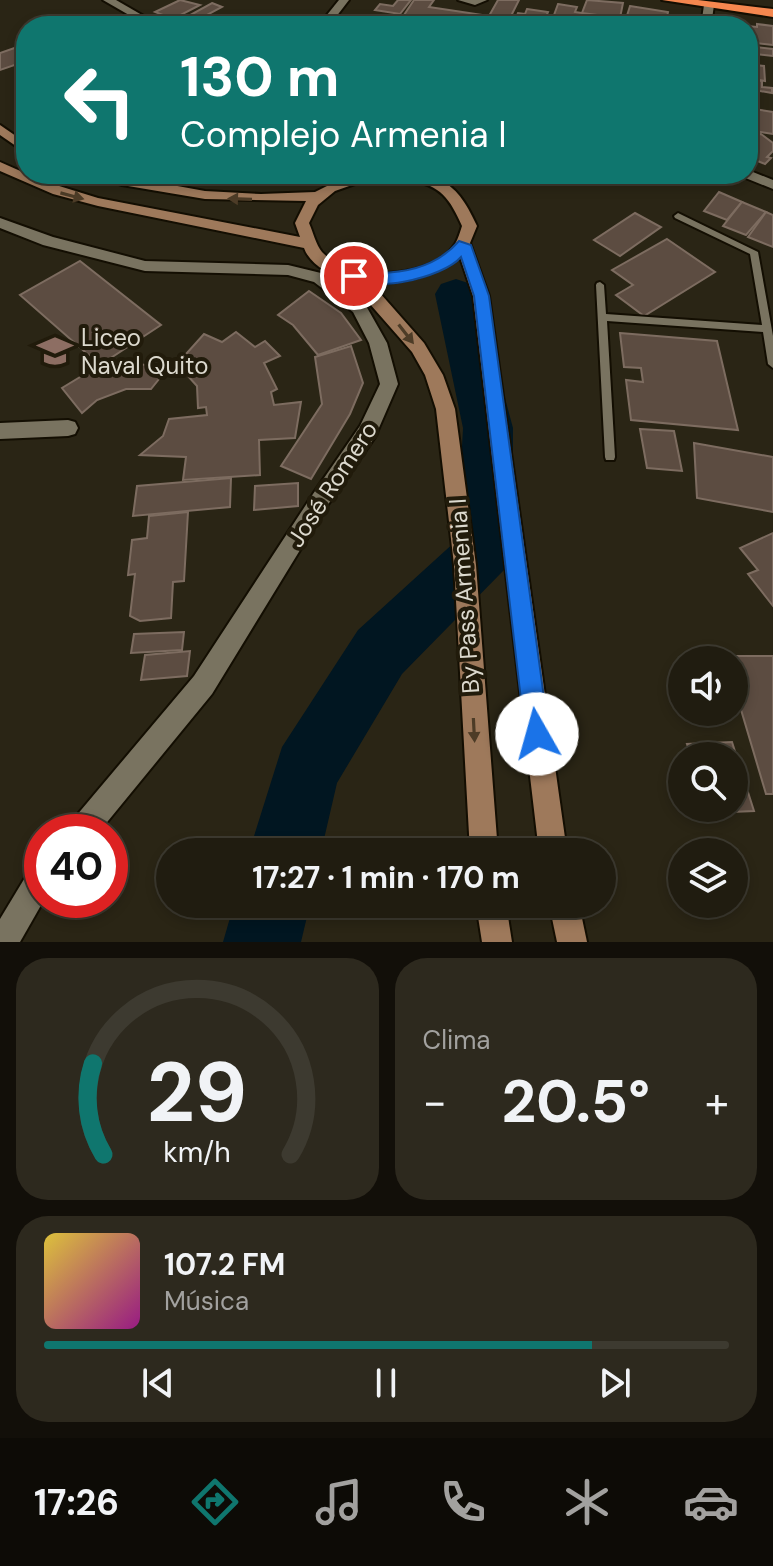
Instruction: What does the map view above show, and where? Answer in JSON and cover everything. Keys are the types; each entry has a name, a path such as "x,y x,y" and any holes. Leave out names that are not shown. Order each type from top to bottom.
{"highway":[{"path":"668,0 773,13"},
{"path":"743,0 773,4"}],"main road":[{"path":"0,129 16,141"},
{"path":"35,184 63,194 231,231 306,243"},
{"path":"146,184 222,199 271,201 318,196"},
{"path":"331,184 318,196 302,223 306,243 324,263 354,276 380,280 432,271 451,259 464,245"},
{"name":"By Pass Armenia I","path":"431,184 457,198 467,213 469,229 464,245 481,296 551,838"},
{"name":"By Pass Armenia I","path":"354,276 412,341 434,375 444,402 466,548 475,755 483,838"},
{"path":"493,918 497,942"},
{"path":"567,918 572,942"}],"street":[{"path":"108,0 138,16"},
{"path":"331,16 344,0"},
{"path":"707,16 709,5"},
{"name":"José Romero","path":"0,223 48,241 145,266 288,270 319,278 359,308 378,343 389,384 368,431 320,500 203,685 96,814"},
{"path":"0,431 68,428"},
{"path":"3,942 24,906"}],"lane":[{"path":"461,0 475,3 484,0"},
{"path":"678,216 754,252 773,364"},
{"path":"600,285 610,457"},
{"path":"602,317 767,329"}],"building":[{"path":"180,0 200,5 179,16 155,12"},
{"path":"398,0 411,0 400,14 375,10 380,4 393,6"},
{"path":"414,0 434,0 429,7 489,16 411,16 404,15"},
{"path":"498,0 519,0 511,16 489,16"},
{"path":"587,0 623,3 620,16 582,13"},
{"path":"212,3 222,7 205,16 188,16"},
{"path":"558,4 577,7 575,12 582,13 581,16 554,16"},
{"path":"630,6 668,12 667,16 627,16"},
{"path":"527,9 548,12 546,16 517,16 518,13 525,14"},
{"path":"758,24 773,26 773,45 758,43"},
{"path":"16,47 16,64 0,70 0,53"},
{"path":"758,47 773,49 773,56 758,54"},
{"path":"758,65 764,66 765,81 758,80"},
{"path":"758,80 762,81 762,87 772,88 772,93 758,91"},
{"path":"758,110 773,112 773,134 758,132"},
{"path":"758,134 773,143 773,151 767,157 771,158 765,164 758,161"},
{"path":"719,192 742,202 727,220 704,211"},
{"path":"742,202 766,212 746,235 723,226"},
{"path":"766,212 773,215 773,247 748,237"},
{"path":"635,213 661,227 620,256 594,240"},
{"path":"667,239 715,272 644,316 616,295 633,285 612,270"},
{"path":"80,261 161,325 100,365 20,295"},
{"path":"309,291 341,313 361,340 318,355 293,325 278,315"},
{"path":"236,332 255,347 265,341 280,356 264,363 277,389 271,392 274,405 301,402 295,438 259,440 260,475 183,480 186,457 140,455 163,436 169,419 207,415 206,407 198,408 197,386 177,364 204,334 222,342"},
{"path":"620,333 717,341 738,430 631,420 626,380 643,382 641,368 624,367"},
{"path":"351,346 363,383 350,414 311,479 281,466 322,404 315,357"},
{"path":"134,363 167,369 151,389 126,389 97,400 82,413 62,388 100,365"},
{"path":"640,429 674,431 682,471 647,468"},
{"path":"694,443 773,457 773,512 697,498"},
{"path":"231,478 230,507 133,516 137,486"},
{"path":"298,483 298,506 254,510 255,486"},
{"path":"188,512 184,581 173,582 171,618 140,621 130,616 135,574 128,575 132,540 147,538 149,516"},
{"path":"773,533 773,606 748,574 758,570 740,548"},
{"path":"184,632 182,650 131,653 134,634"},
{"path":"190,651 187,676 141,680 145,655"},
{"path":"748,656 773,656 773,794 766,794 746,726"},
{"path":"748,792 754,811 748,811"}],"waterway":[{"path":"289,838 306,771 380,652 485,551 488,428 456,294"},
{"path":"262,942 268,918"}],"place":[{"name":"Liceo Naval Quito","path":"55,351"}],"route":[{"path":"354,276 380,280 407,278 432,271 451,259 464,245 481,296 537,734"}]}
